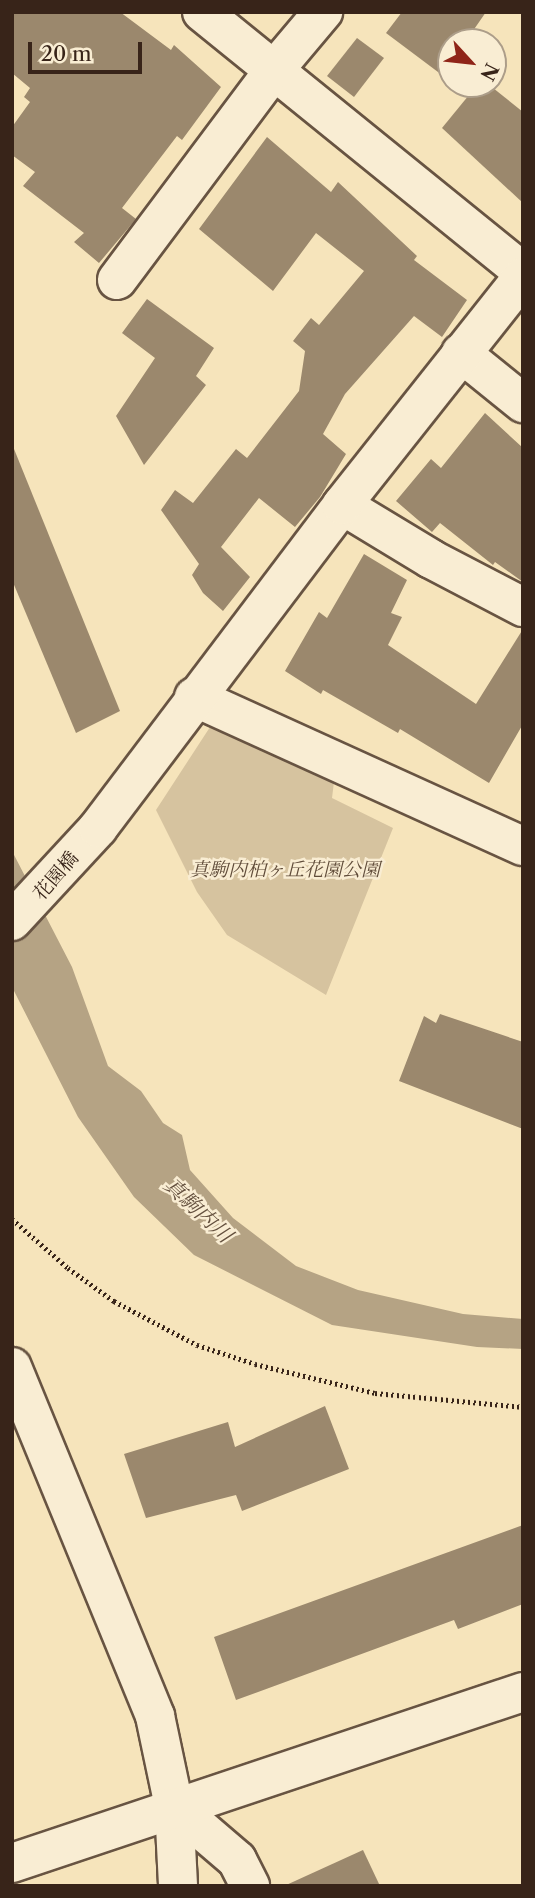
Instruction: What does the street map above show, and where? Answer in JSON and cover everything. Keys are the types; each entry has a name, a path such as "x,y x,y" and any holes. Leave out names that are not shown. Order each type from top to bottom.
{"street":[{"path":"202,12 523,274"},
{"path":"117,280 275,69 323,12"},
{"name":"花園橋","path":"12,922 98,828 194,697 523,274"},
{"path":"460,353 523,402"},
{"path":"342,505 431,559 523,607"},
{"path":"194,697 523,846"},
{"path":"12,1367 155,1716 174,1806 178,1886"},
{"path":"12,1863 174,1806 523,1692"},
{"path":"174,1806 237,1860 250,1886"}],"path":[{"path":"12,1219 68,1268 114,1301 197,1345 255,1364 376,1393 523,1407"}],"green space":[{"name":"真駒内柏ヶ丘花園公園","path":"212,724 334,782 332,798 393,828 326,995 227,935 197,892 156,810"}],"water":[{"name":"真駒内川","path":"12,851 72,967 108,1066 141,1091 163,1123 182,1135 190,1170 233,1218 296,1266 358,1290 463,1314 523,1319 523,1349 477,1347 332,1325 194,1255 134,1197 78,1117 12,987"}],"building":[{"path":"12,12 120,12 171,50 174,45 221,87 182,140 177,136 122,208 136,219 99,263 74,242 84,233 23,186 35,172 12,155 12,127 30,102 24,97 30,88 12,73"},
{"path":"402,12 486,12 475,28 437,28 437,71 386,33"},
{"path":"357,38 384,58 354,97 327,76"},
{"path":"467,98 506,98 523,112 523,203 442,128"},
{"path":"267,137 331,192 338,182 417,256 414,260 467,300 442,337 414,316 345,394 323,434 346,454 320,497 295,527 259,498 221,547 250,577 223,611 203,593 192,575 199,564 161,510 175,490 193,503 236,449 247,458 299,391 305,351 293,341 311,318 319,325 364,271 316,233 273,291 199,229"},
{"path":"147,299 214,348 196,376 206,385 144,465 116,416 155,358 122,333"},
{"path":"485,413 523,448 523,582 495,562 493,565 440,523 432,532 396,501 431,459 441,468"},
{"path":"12,444 120,711 76,733 12,580"},
{"path":"364,554 407,580 391,613 402,617 388,645 476,704 523,629 523,724 489,783 400,729 398,733 323,690 321,694 285,671 319,612 327,618"},
{"path":"440,1014 523,1042 523,1129 399,1081 424,1016 436,1023"},
{"path":"325,1406 349,1469 242,1511 236,1495 146,1518 124,1454 228,1422 235,1447"},
{"path":"523,1525 523,1604 458,1629 454,1620 236,1700 214,1637"},
{"path":"363,1850 380,1886 284,1886"}]}
